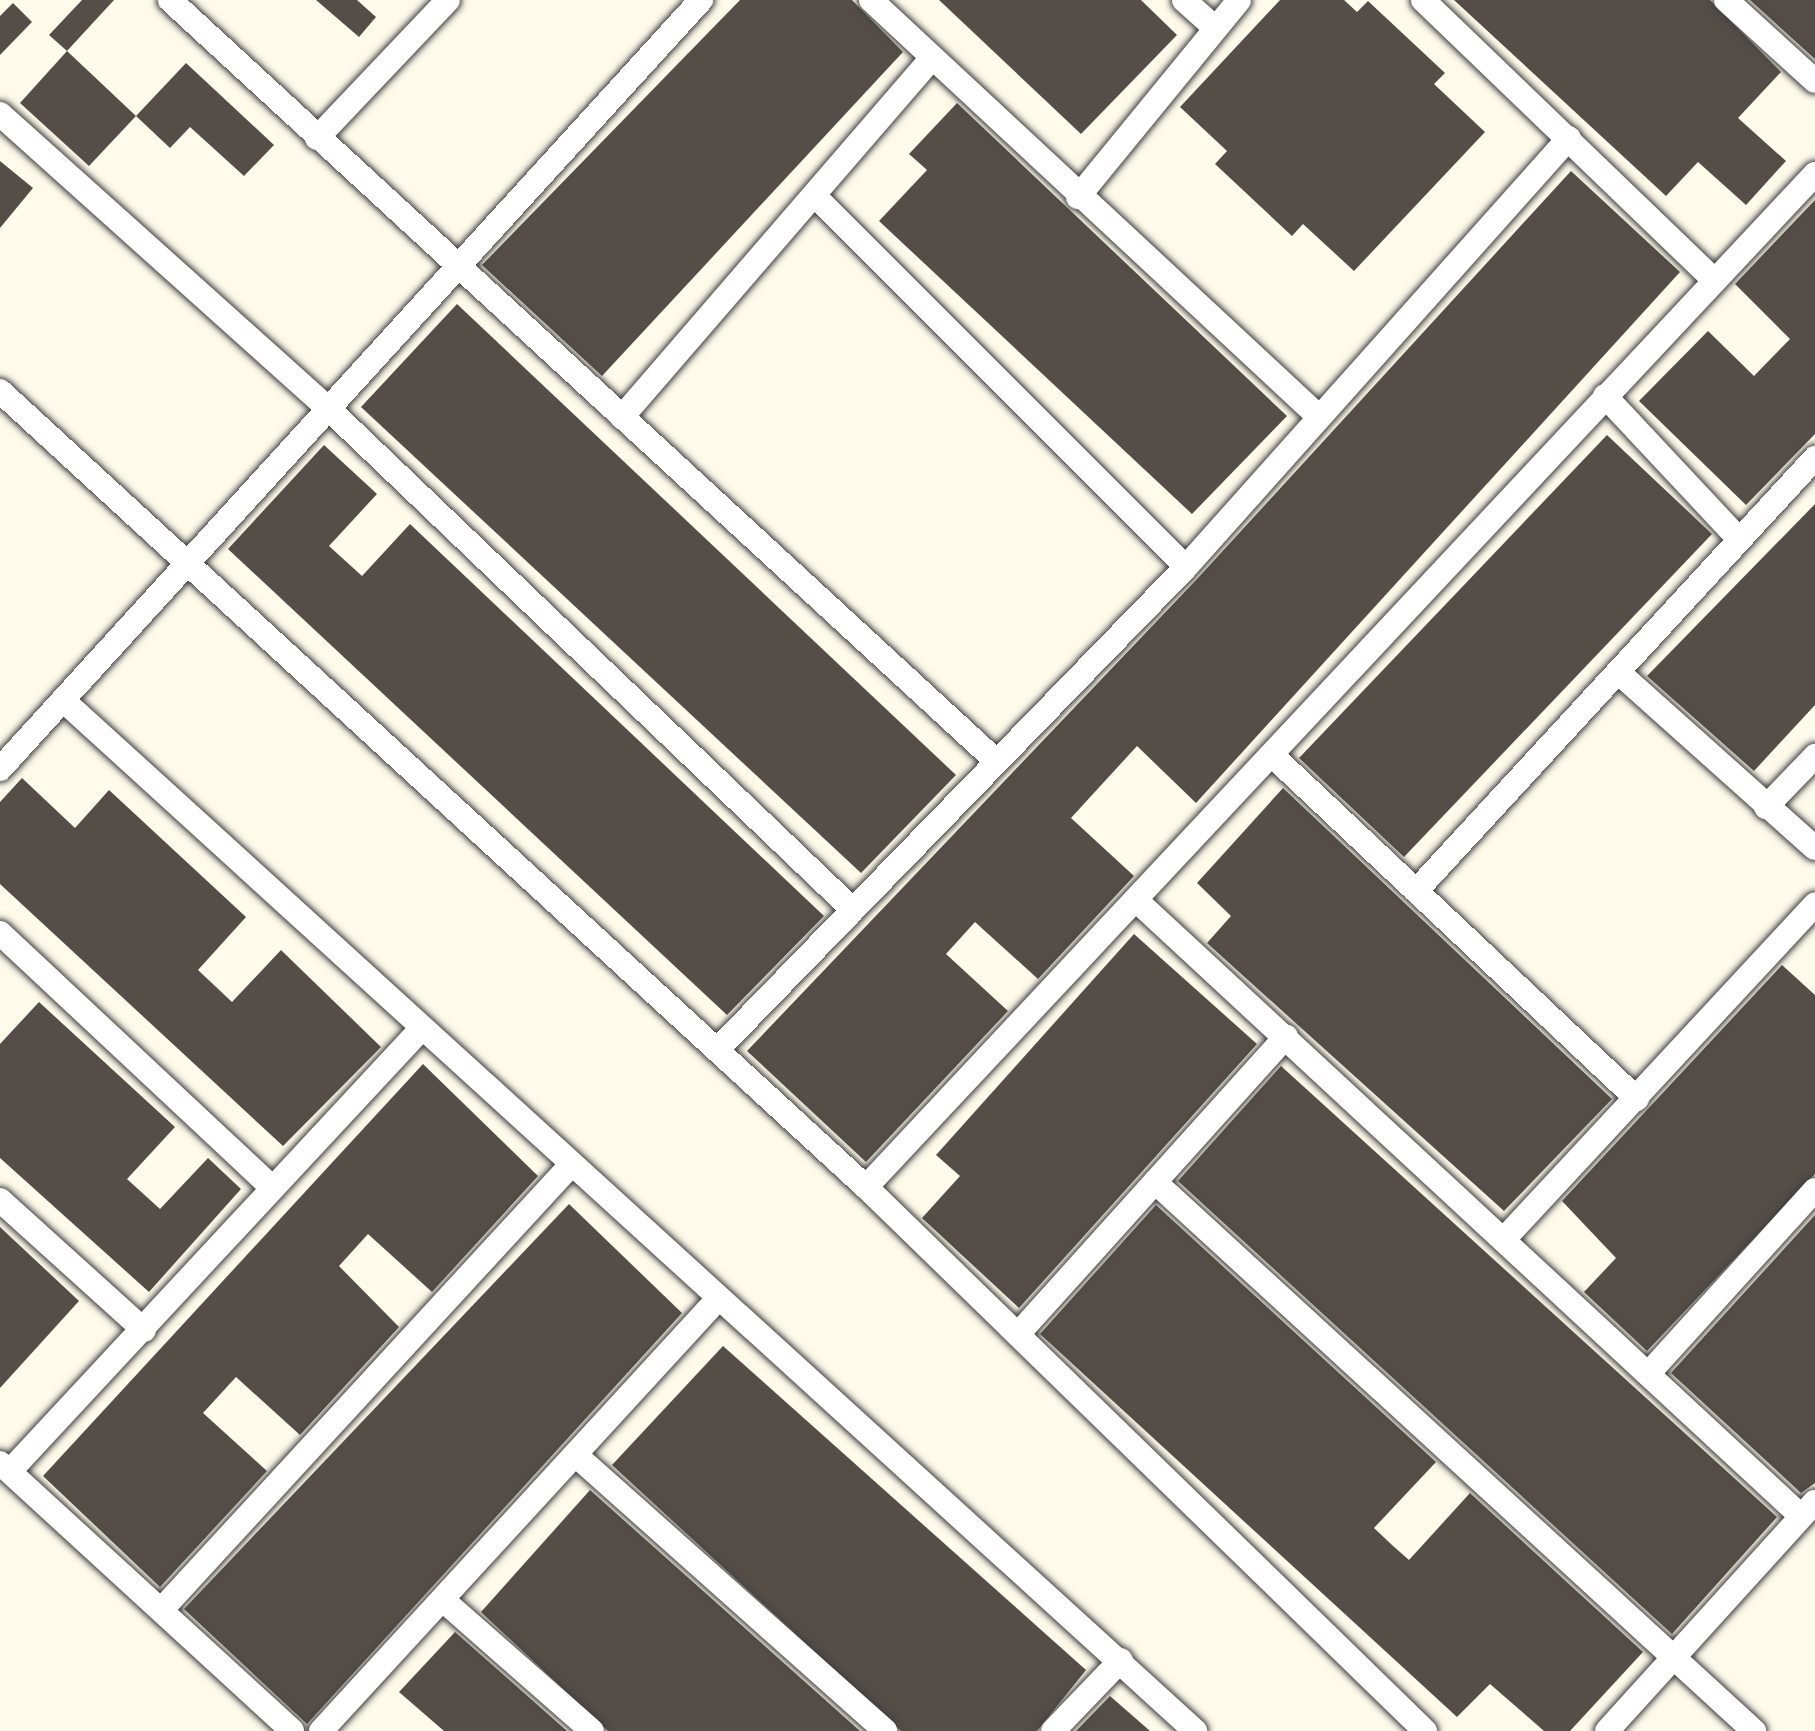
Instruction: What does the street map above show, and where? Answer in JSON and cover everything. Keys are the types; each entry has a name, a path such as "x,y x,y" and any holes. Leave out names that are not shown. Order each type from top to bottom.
{"street":[{"path":"170,0 454,268 993,758"},
{"path":"317,138 448,0"},
{"path":"0,769 191,565 454,268 701,0"},
{"path":"871,0 1317,415"},
{"path":"1184,0 1213,26"},
{"path":"1078,197 1213,26 1239,0"},
{"path":"1423,0 1711,277"},
{"path":"1726,0 1815,80"},
{"path":"622,417 932,58"},
{"path":"0,114 329,410 853,910"},
{"path":"717,1050 993,758 1186,567 1569,138"},
{"path":"866,1187 1273,756 1711,277 1815,174"},
{"path":"814,195 1186,567"},
{"path":"0,391 866,1187 1425,1731"},
{"path":"1605,396 1738,538"},
{"path":"1416,891 1815,458"},
{"path":"1618,672 1815,848"},
{"path":"64,701 716,1300 1195,1731"},
{"path":"1766,807 1815,755"},
{"path":"1273,756 1637,1099"},
{"path":"1136,899 1648,1374 1808,1509 1606,1731"},
{"path":"1506,1238 1815,905"},
{"path":"0,933 269,1185"},
{"path":"292,1731 164,1607 5,1467 144,1330 269,1185 422,1028"},
{"path":"1019,1333 1286,1036"},
{"path":"164,1607 570,1166"},
{"path":"1155,1181 1754,1731"},
{"path":"1648,1374 1815,1190"},
{"path":"0,1200 144,1330"},
{"path":"321,1731 579,1458 716,1300"},
{"path":"579,1458 885,1731"},
{"path":"443,1600 592,1731"},
{"path":"1053,1731 1121,1660"}],"building":[{"path":"82,0 114,0 67,51 49,35"},
{"path":"316,0 357,0 376,17 359,37"},
{"path":"740,0 852,0 903,52 602,376 482,265"},
{"path":"939,0 1141,0 1177,35 1081,134"},
{"path":"1280,0 1344,0 1357,12 1368,1 1445,73 1434,84 1485,132 1354,271 1303,224 1292,236 1215,164 1227,151 1180,107"},
{"path":"1454,0 1710,0 1781,72 1738,118 1786,161 1746,205 1698,162 1666,196"},
{"path":"1750,0 1815,0 1815,59"},
{"path":"13,3 32,22 0,55 0,16"},
{"path":"67,51 136,116 89,166 20,103"},
{"path":"186,63 274,145 244,176 190,127 170,148 136,116"},
{"path":"957,103 1287,416 1192,514 879,221 927,170 909,154"},
{"path":"0,161 33,188 0,228"},
{"path":"1571,171 1680,272 1196,803 1137,746 1071,818 1134,876 1038,979 975,922 946,954 1008,1011 866,1162 747,1051 1198,578"},
{"path":"1815,200 1815,434 1746,505 1639,401 1708,331 1754,376 1790,339 1735,284"},
{"path":"457,304 956,775 861,873 361,407"},
{"path":"1607,435 1712,534 1404,857 1299,758"},
{"path":"324,445 377,494 329,546 362,576 410,524 824,916 727,1015 228,549"},
{"path":"1815,504 1815,705 1754,771 1647,676"},
{"path":"22,778 75,828 109,790 246,917 198,970 232,1002 281,950 381,1047 283,1146 0,884 0,802"},
{"path":"1283,788 1612,1099 1504,1211 1207,943 1231,916 1197,883"},
{"path":"1134,934 1257,1044 1019,1308 922,1218 960,1176 936,1155"},
{"path":"1782,965 1815,995 1815,1174 1647,1351 1584,1292 1616,1258 1562,1201"},
{"path":"39,1002 175,1127 127,1179 160,1209 208,1158 241,1189 149,1292 0,1158 0,1044"},
{"path":"423,1064 538,1176 432,1292 368,1234 339,1266 399,1327 300,1435 236,1377 203,1413 267,1471 160,1587 43,1476"},
{"path":"1281,1066 1777,1517 1672,1634 1178,1181"},
{"path":"569,1204 682,1313 307,1724 184,1609"},
{"path":"1156,1205 1436,1462 1374,1528 1392,1545 1409,1560 1470,1493 1643,1652 1570,1731 1544,1731 1490,1684 1457,1717 1040,1334"},
{"path":"1815,1215 1815,1483 1801,1493 1671,1373"},
{"path":"0,1227 79,1301 0,1388"},
{"path":"723,1346 1086,1670 1037,1731 901,1731 612,1465"},
{"path":"590,1490 860,1731 608,1731 481,1612"},
{"path":"455,1632 567,1731 444,1731 399,1692"},
{"path":"1110,1696 1150,1731 1076,1731"}]}
